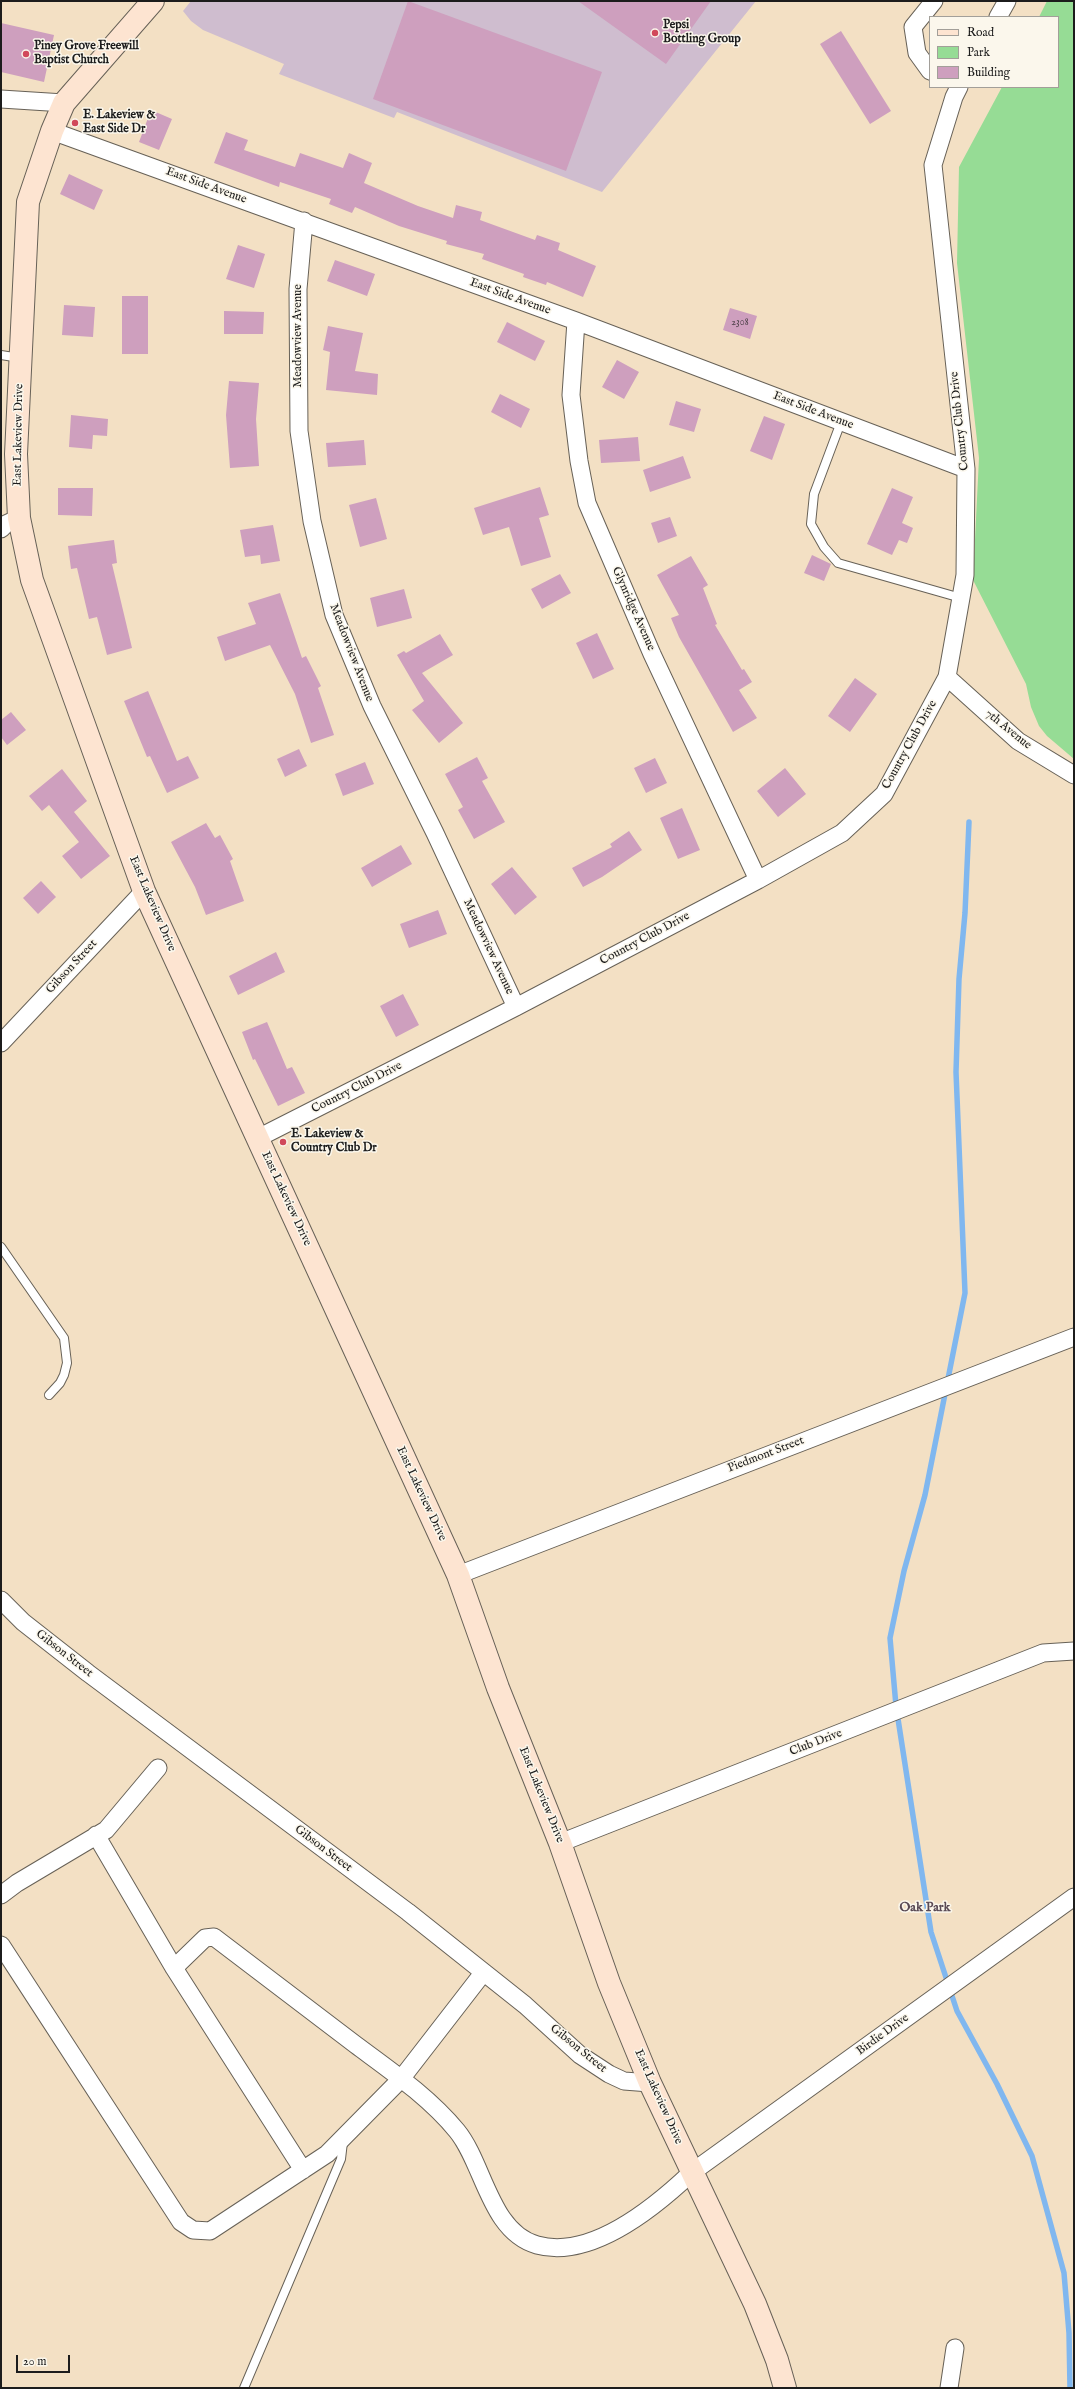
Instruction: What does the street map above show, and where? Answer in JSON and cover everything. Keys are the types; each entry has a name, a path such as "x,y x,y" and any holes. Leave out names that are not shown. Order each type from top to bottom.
{"street":[{"name":"East Lakeview Drive","path":"153,1 64,102 52,131 28,202 11,357 19,518 32,580 144,891 458,1575 498,1688 560,1843 609,1983 650,2083 755,2304 777,2360 785,2388"},
{"path":"929,70 917,53 913,27 934,1"},
{"path":"999,16 1007,1"},
{"name":"Country Club Drive","path":"258,1138 516,1007 758,880 842,833 884,794 947,677 965,575 966,469 933,165 952,90"},
{"path":"1,99 64,102"},
{"name":"East Side Avenue","path":"52,131 304,221 576,321 966,469"},
{"name":"Meadowview Avenue","path":"304,221 298,289 299,431 312,521 334,615 372,706 435,833 516,1007"},
{"name":"Glynridge Avenue","path":"576,321 571,395 579,461 587,503 652,654 758,880"},
{"path":"1,529 6,524 19,518"},
{"name":"7th Avenue","path":"947,677 1018,741 1074,775"},
{"name":"Gibson Street","path":"1,1043 144,891"},
{"name":"Piedmont Street","path":"458,1575 1074,1337"},
{"name":"Gibson Street","path":"1,1600 23,1622 88,1673 408,1912 525,2005 580,2055 608,2074 624,2082 650,2083"},
{"name":"Club Drive","path":"560,1843 1043,1653 1074,1651"},
{"path":"1,1895 17,1883 106,1830 158,1768"},
{"path":"96,1835 174,1968 303,2170"},
{"name":"Birdie Drive","path":"174,1968 205,1938 214,1937 418,2091 457,2130 464,2141 495,2207 514,2232 535,2245 553,2249 567,2249 613,2232 662,2200 692,2173 1074,1897"},
{"path":"1,1945 181,2222 193,2230 210,2231 327,2154 402,2079 483,1973"},
{"path":"949,2388 955,2348"}],"lane":[{"path":"841,422 814,494 811,524 824,547 838,563 961,598"},
{"path":"1,1247 64,1338 67,1363 64,1375 60,1383 48,1395"},
{"path":"244,2388 341,2159 344,2137"}],"shaded area":[{"path":"191,1 756,1 602,192 397,112 394,118 279,74 284,64 203,30 191,21 183,11"}],"green space":[{"path":"1047,1 1074,1 1074,759 1047,736 1039,726 1031,707 1026,684 973,580 979,458 957,263 959,167 1001,88 1059,88 1059,16 1040,16"}],"building":[{"path":"408,1 602,72 566,171 373,99"},
{"name":"Pepsi Bottling Group","path":"578,1 711,1 666,64"},
{"name":"Piney Grove Freewill Baptist Church","path":"1,23 54,35 44,82 1,72"},
{"path":"841,31 891,111 870,124 820,44"},
{"path":"151,110 172,119 159,150 139,142"},
{"path":"226,132 248,140 244,150 295,167 300,153 343,168 349,153 372,163 364,183 418,206 453,218 456,205 482,212 480,220 535,240 537,235 560,243 558,250 596,266 583,297 547,282 546,285 523,277 524,274 482,259 484,254 446,244 447,241 399,226 355,207 352,213 329,204 331,199 280,182 279,187 214,163"},
{"path":"69,174 103,190 94,210 60,194"},
{"path":"238,245 265,254 254,288 226,279"},
{"path":"335,260 375,274 367,296 327,281"},
{"path":"122,296 148,296 148,354 122,354"},
{"path":"64,305 95,307 93,337 62,335"},
{"path":"730,308 757,316 750,339 723,330"},
{"path":"224,311 264,312 263,334 224,334"},
{"path":"507,322 545,341 535,361 497,342"},
{"path":"328,326 363,333 355,371 378,374 377,395 326,390 330,352 323,350"},
{"path":"617,360 639,372 624,399 602,387"},
{"path":"229,381 259,383 256,419 259,466 230,468 226,415"},
{"path":"500,394 530,409 521,428 491,412"},
{"path":"676,401 701,409 694,432 669,425"},
{"path":"71,415 108,419 107,436 93,435 92,449 69,447"},
{"path":"764,416 785,424 772,460 750,451"},
{"path":"638,437 640,461 601,463 599,440"},
{"path":"364,440 366,465 328,467 326,443"},
{"path":"683,456 691,478 650,492 643,470"},
{"path":"540,487 549,515 539,518 551,557 521,566 509,527 483,535 474,508"},
{"path":"58,488 93,488 92,516 58,515"},
{"path":"892,488 913,497 902,523 913,528 907,543 899,540 892,555 867,544"},
{"path":"376,498 387,539 360,547 349,505"},
{"path":"670,517 677,536 658,543 651,523"},
{"path":"273,525 280,561 261,564 260,555 245,557 240,530"},
{"path":"114,540 117,563 112,564 132,648 107,655 97,617 89,619 77,568 71,569 68,546"},
{"path":"812,555 831,564 824,581 804,573"},
{"path":"691,556 708,585 703,588 717,624 715,625 742,670 744,669 752,682 739,690 757,718 733,732 679,637 671,618 679,615 657,575"},
{"path":"560,574 571,593 542,609 531,589"},
{"path":"404,589 412,618 377,627 370,598"},
{"path":"280,593 302,658 306,656 321,686 318,688 334,735 311,743 295,694 270,645 225,661 217,637 256,624 248,603"},
{"path":"597,633 614,669 593,679 576,643"},
{"path":"440,634 453,655 422,673 463,723 439,743 412,710 424,701 397,655 404,651 406,653"},
{"path":"855,678 877,694 850,732 828,716"},
{"path":"148,691 177,761 188,756 199,778 167,793 150,756 147,757 124,701"},
{"path":"11,712 26,730 7,745 1,737 1,720"},
{"path":"299,749 307,766 285,777 277,759"},
{"path":"477,757 488,778 482,781 505,822 474,839 458,810 463,807 445,774"},
{"path":"655,758 667,783 646,793 634,768"},
{"path":"365,762 374,784 343,796 335,774"},
{"path":"785,768 806,794 778,817 757,791"},
{"path":"62,769 87,801 74,812 110,856 81,879 62,856 79,842 49,805 42,811 29,796"},
{"path":"682,808 700,850 678,859 660,818"},
{"path":"206,823 215,838 220,835 233,859 230,861 244,901 206,915 195,887 171,842"},
{"path":"629,831 642,850 602,877 583,887 572,868 612,847 610,844"},
{"path":"401,845 412,864 372,887 361,868"},
{"path":"512,867 537,897 515,915 491,884"},
{"path":"41,881 56,897 38,914 23,898"},
{"path":"438,910 447,934 409,948 400,924"},
{"path":"276,952 285,972 238,995 229,976"},
{"path":"403,994 419,1025 396,1037 380,1006"},
{"path":"267,1022 287,1069 292,1067 305,1093 278,1106 255,1059 253,1060 242,1032"}],"waterway":[{"path":"969,822 965,913 959,979 956,1072 965,1293 925,1495 904,1571 890,1638 896,1706 931,1932 957,2011 997,2084 1032,2156 1064,2273 1069,2333 1070,2388"}],"place":[{"name":"Pepsi Bottling Group","path":"655,33"},
{"name":"Piney Grove Freewill Baptist Church","path":"26,54"},
{"name":"E. Lakeview & East Side Dr","path":"75,123"},
{"name":"E. Lakeview & Country Club Dr","path":"283,1142"}],"district":[{"name":"Oak Park","path":"925,1908"}]}
